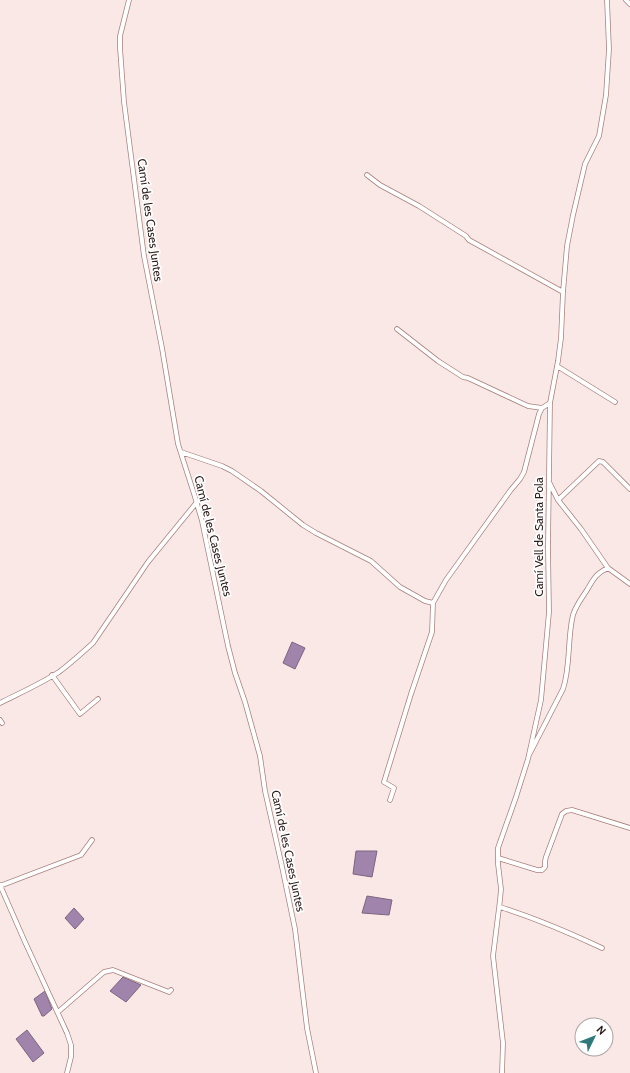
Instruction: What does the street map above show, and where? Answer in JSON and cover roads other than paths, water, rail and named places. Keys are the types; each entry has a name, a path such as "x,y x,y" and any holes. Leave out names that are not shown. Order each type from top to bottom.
{"street":[{"name":"Camí de les Cases Juntes","path":"129,0 120,36 120,48 124,102 144,256 162,348 178,444 202,521 228,646 235,673 246,702 260,756 265,791 295,929 307,1028 316,1073"},
{"name":"Camí Vell de Santa Pola","path":"502,1073 503,1044 493,956 501,889 498,848 528,759 541,700 549,612 548,481 550,403 561,338 567,246 585,164 599,136 606,95 609,49 607,0"},
{"path":"626,0 630,4"},
{"path":"367,175 380,185 419,206 466,236 469,240 563,292"},
{"path":"397,329 438,361 463,377 528,406 542,408"},
{"path":"557,366 615,402"},
{"path":"390,800 394,788 384,782 432,632 433,603 446,580 520,478 526,466 539,414 542,408 550,403"},
{"path":"181,452 232,471 261,491 303,525 371,561 400,587 425,601 433,603"},
{"path":"558,500 600,461 603,462 630,489"},
{"path":"548,481 558,500 581,529 608,568 630,584"},
{"path":"0,703 52,675 83,653 93,643 148,562 197,502"},
{"path":"528,759 563,689 566,678 570,632 574,614 579,602 600,571 608,568"},
{"path":"52,675 80,714 98,700"},
{"path":"498,858 537,870 542,870 545,867 546,857 562,814 572,810 630,828"},
{"path":"67,1073 71,1057 71,1045 67,1033 0,886 81,855 92,840"},
{"path":"500,906 554,926 602,948"},
{"path":"58,1012 104,972 113,970 169,992 171,990"}]}
